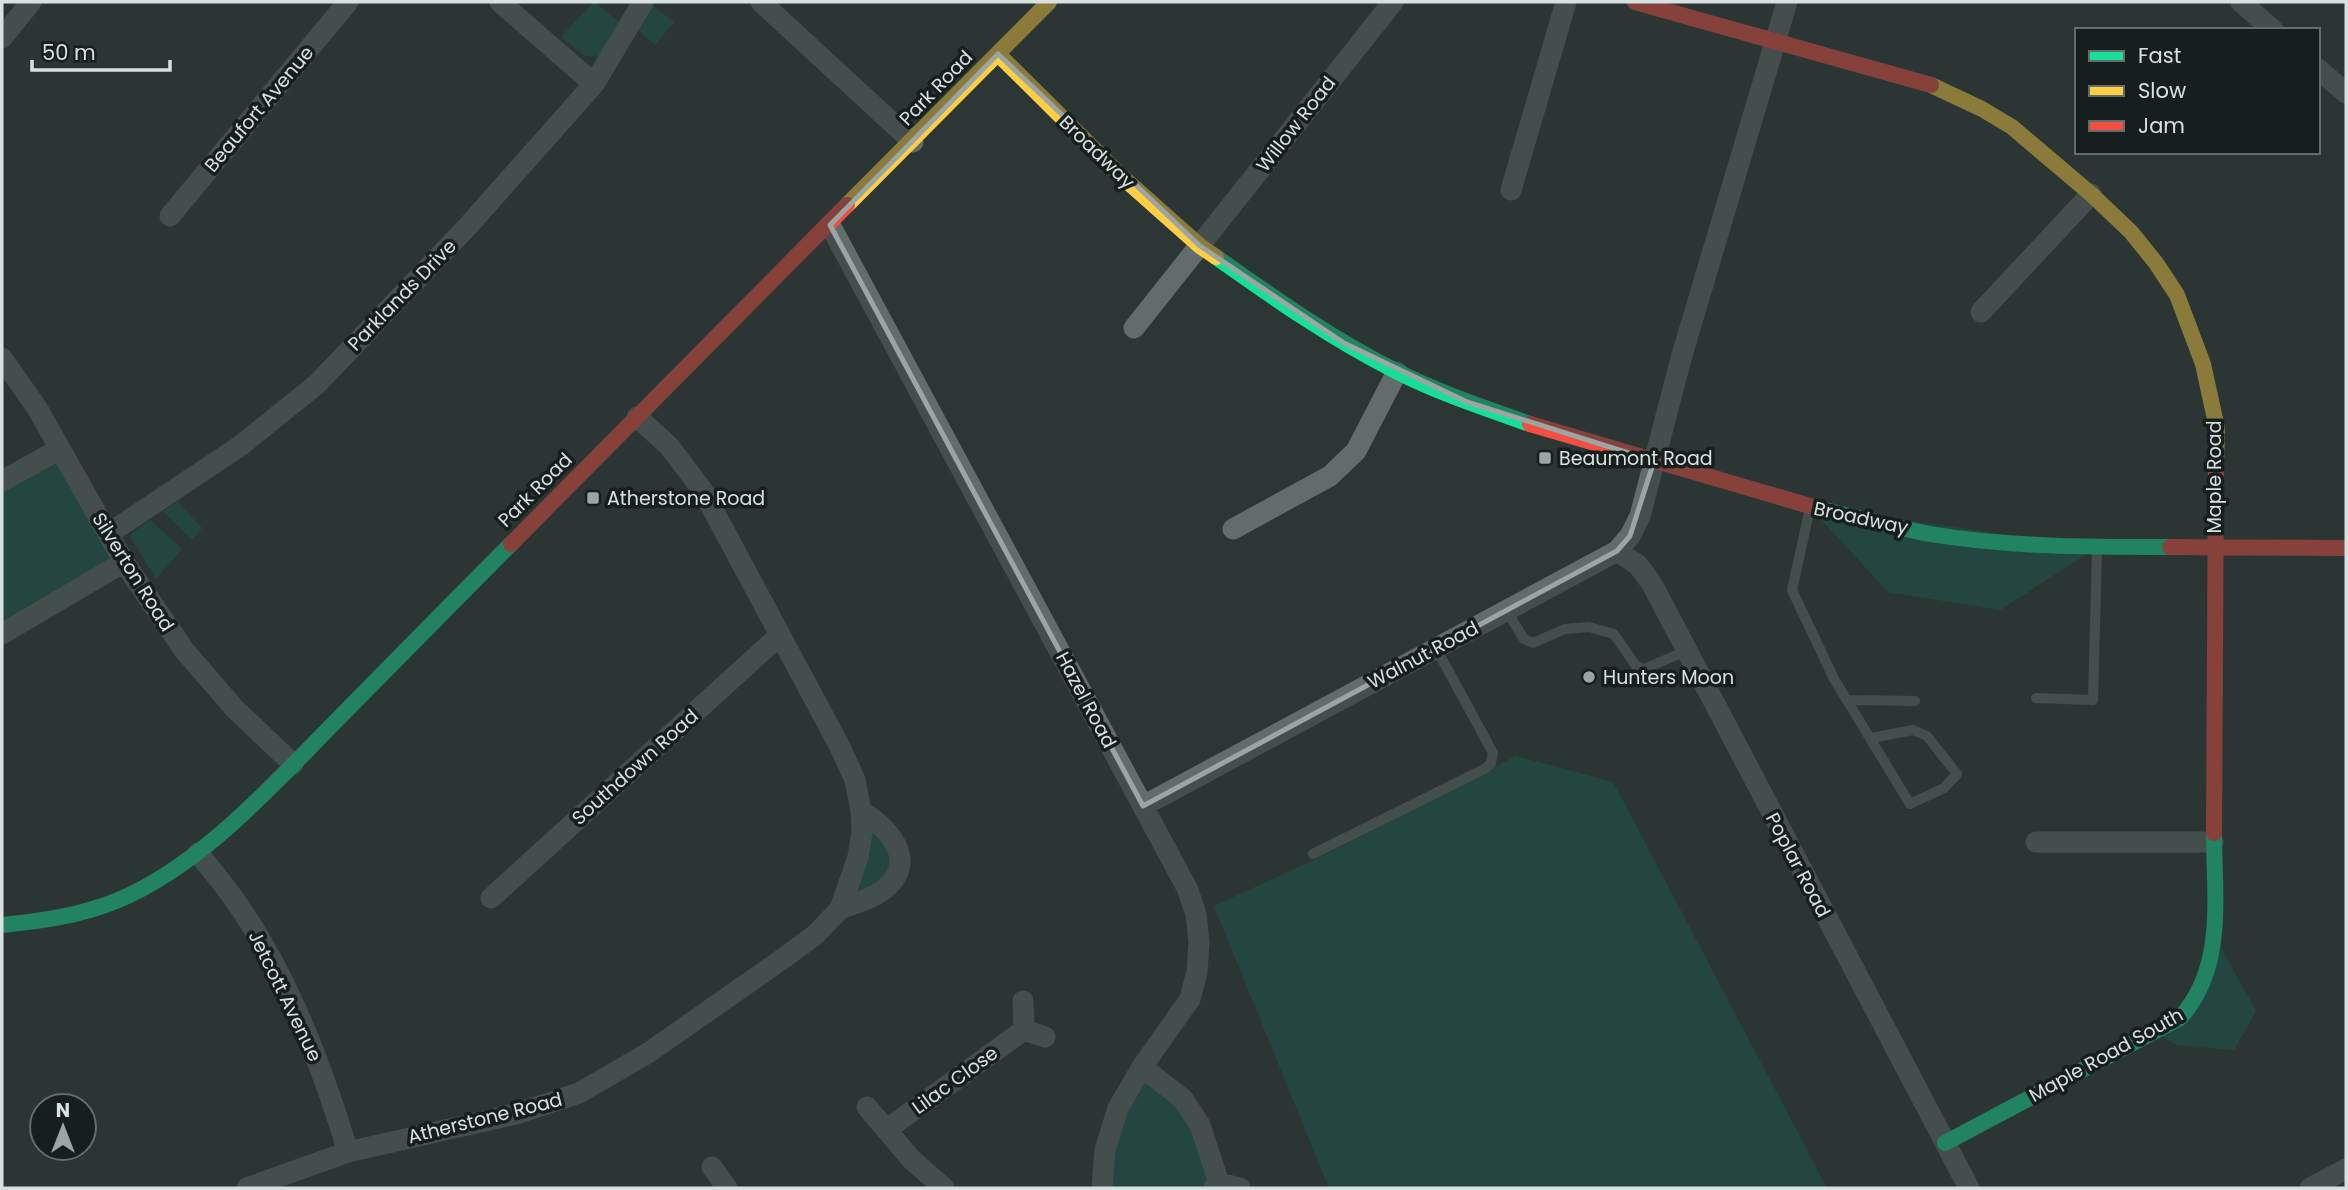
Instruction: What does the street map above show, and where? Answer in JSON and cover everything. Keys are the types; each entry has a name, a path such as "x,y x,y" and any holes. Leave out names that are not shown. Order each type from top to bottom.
{"street":[{"path":"2,38 31,2"},
{"name":"Beaufort Avenue","path":"170,216 348,2"},
{"path":"500,2 594,84"},
{"name":"Parklands Drive","path":"108,534 240,446 317,384 468,226 594,84 643,2"},
{"path":"761,2 913,142"},
{"name":"Park Road","path":"2,925 85,912 124,898 163,877 198,853 293,764 1049,2"},
{"name":"Willow Road","path":"1200,246 1393,2"},
{"path":"1511,190 1566,2"},
{"name":"Maple Road","path":"1635,2 1665,6 1776,41 1925,82 2012,127 2091,194 2131,232 2156,263 2177,295 2194,335 2211,394 2217,428 2214,547"},
{"path":"1654,461 1682,355 1787,2"},
{"path":"2241,2 2271,28"},
{"name":"Broadway","path":"998,54 1120,175 1200,246 1344,343 1398,372 1467,402 1549,431 1810,507 1931,534 2097,547 2346,548"},
{"path":"2320,71 2346,93"},
{"path":"1981,312 2091,194"},
{"name":"Hazel Road","path":"830,225 1187,888 1196,914 1198,971 1190,999 1142,1067 1118,1108 1105,1150 1102,1188"},
{"path":"1135,328 1200,246"},
{"name":"Silverton Road","path":"2,358 37,408 124,562 184,650 235,709 293,764"},
{"path":"1233,529 1330,476 1356,451 1398,372"},
{"name":"Atherstone Road","path":"247,1188 348,1152 516,1114 579,1093 648,1053 759,975 815,935 840,909 858,857 862,832 855,780 841,747 703,491 669,446 637,417"},
{"path":"2,481 60,449"},
{"name":"Walnut Road","path":"1143,806 1617,551 1630,536 1640,516 1654,461"},
{"name":"Maple Road South","path":"1945,1143 2180,1018 2197,999 2208,972 2214,944 2214,547"},
{"name":"Poplar Road","path":"1617,551 1638,565 1652,584 1969,1188"},
{"path":"2,634 124,562"},
{"name":"Southdown Road","path":"491,898 779,635"},
{"name":"Atherstone Road","path":"840,909 871,897 888,886 897,873 899,851 890,833 861,811"},
{"path":"2036,842 2213,842"},
{"name":"Jetcott Avenue","path":"198,853 236,901 290,1000 324,1081 348,1152"},
{"path":"1023,1001 1024,1031 1045,1037"},
{"name":"Lilac Close","path":"886,1130 1024,1031"},
{"path":"1142,1067 1183,1099 1200,1125 1216,1185 1241,1188"},
{"path":"867,1107 912,1160 944,1188"},
{"path":"712,1167 727,1188"},
{"path":"2310,1188 2346,1168"}],"lane":[{"path":"1810,507 1792,590 1834,679 1910,804 1944,788 1956,774 1927,736 1913,730 1871,738"},
{"path":"2036,698 2093,700 2097,547"},
{"path":"1506,610 1524,639 1533,643 1565,629 1589,627 1614,634 1636,666 1644,669 1686,651"},
{"path":"1313,854 1486,768 1491,763 1493,753 1436,648"},
{"path":"1848,700 1915,701"}],"highlighted area":[{"path":"998,54 1200,246 1344,343 1467,402 1654,461 1630,536 1617,551 1143,806 830,225"}],"green space":[{"path":"594,2 619,22 619,26 613,41 605,50 597,56 585,56 561,37"},
{"path":"652,5 674,22 655,45 638,30"},
{"path":"60,449 124,562 2,634 2,481"},
{"path":"177,502 202,528 192,540 163,511"},
{"path":"1810,507 2097,547 2000,610 1888,592"},
{"path":"150,520 182,549 156,579 131,538 132,533"},
{"path":"1516,756 1613,782 1827,1188 1329,1188 1214,906 1314,860"},
{"path":"878,822 897,873 840,909 858,857"},
{"path":"2214,935 2256,1011 2234,1050 2177,1045 2153,1032 2180,1018"},
{"path":"1142,1067 1183,1099 1214,1188 1102,1188"}],"traffic: fast":[{"path":"1216,257 1372,359 1462,400 1530,424"},
{"path":"1820,509 1930,534 1989,542 2170,547"},
{"path":"2,925 88,911 147,886 176,868 232,824 284,774 511,544"},
{"path":"1945,1143 2180,1018 2195,998 2205,977 2211,954 2215,906 2214,833"}],"traffic: slow":[{"path":"847,205 1049,2"},
{"path":"998,54 1120,175 1216,257"},
{"path":"1931,85 1982,109 2012,127 2091,194 2131,232 2156,263 2177,295 2203,364 2217,428 2216,465"}],"traffic: jam":[{"path":"1635,2 1931,85"},
{"path":"511,544 847,205"},
{"path":"1530,424 1820,509"},
{"path":"2214,833 2216,465"},
{"path":"2170,547 2346,548"}],"place":[{"name":"Beaumont Road","path":"1545,458"},
{"name":"Atherstone Road","path":"593,498"},
{"name":"Hunters Moon","path":"1589,677"}]}
